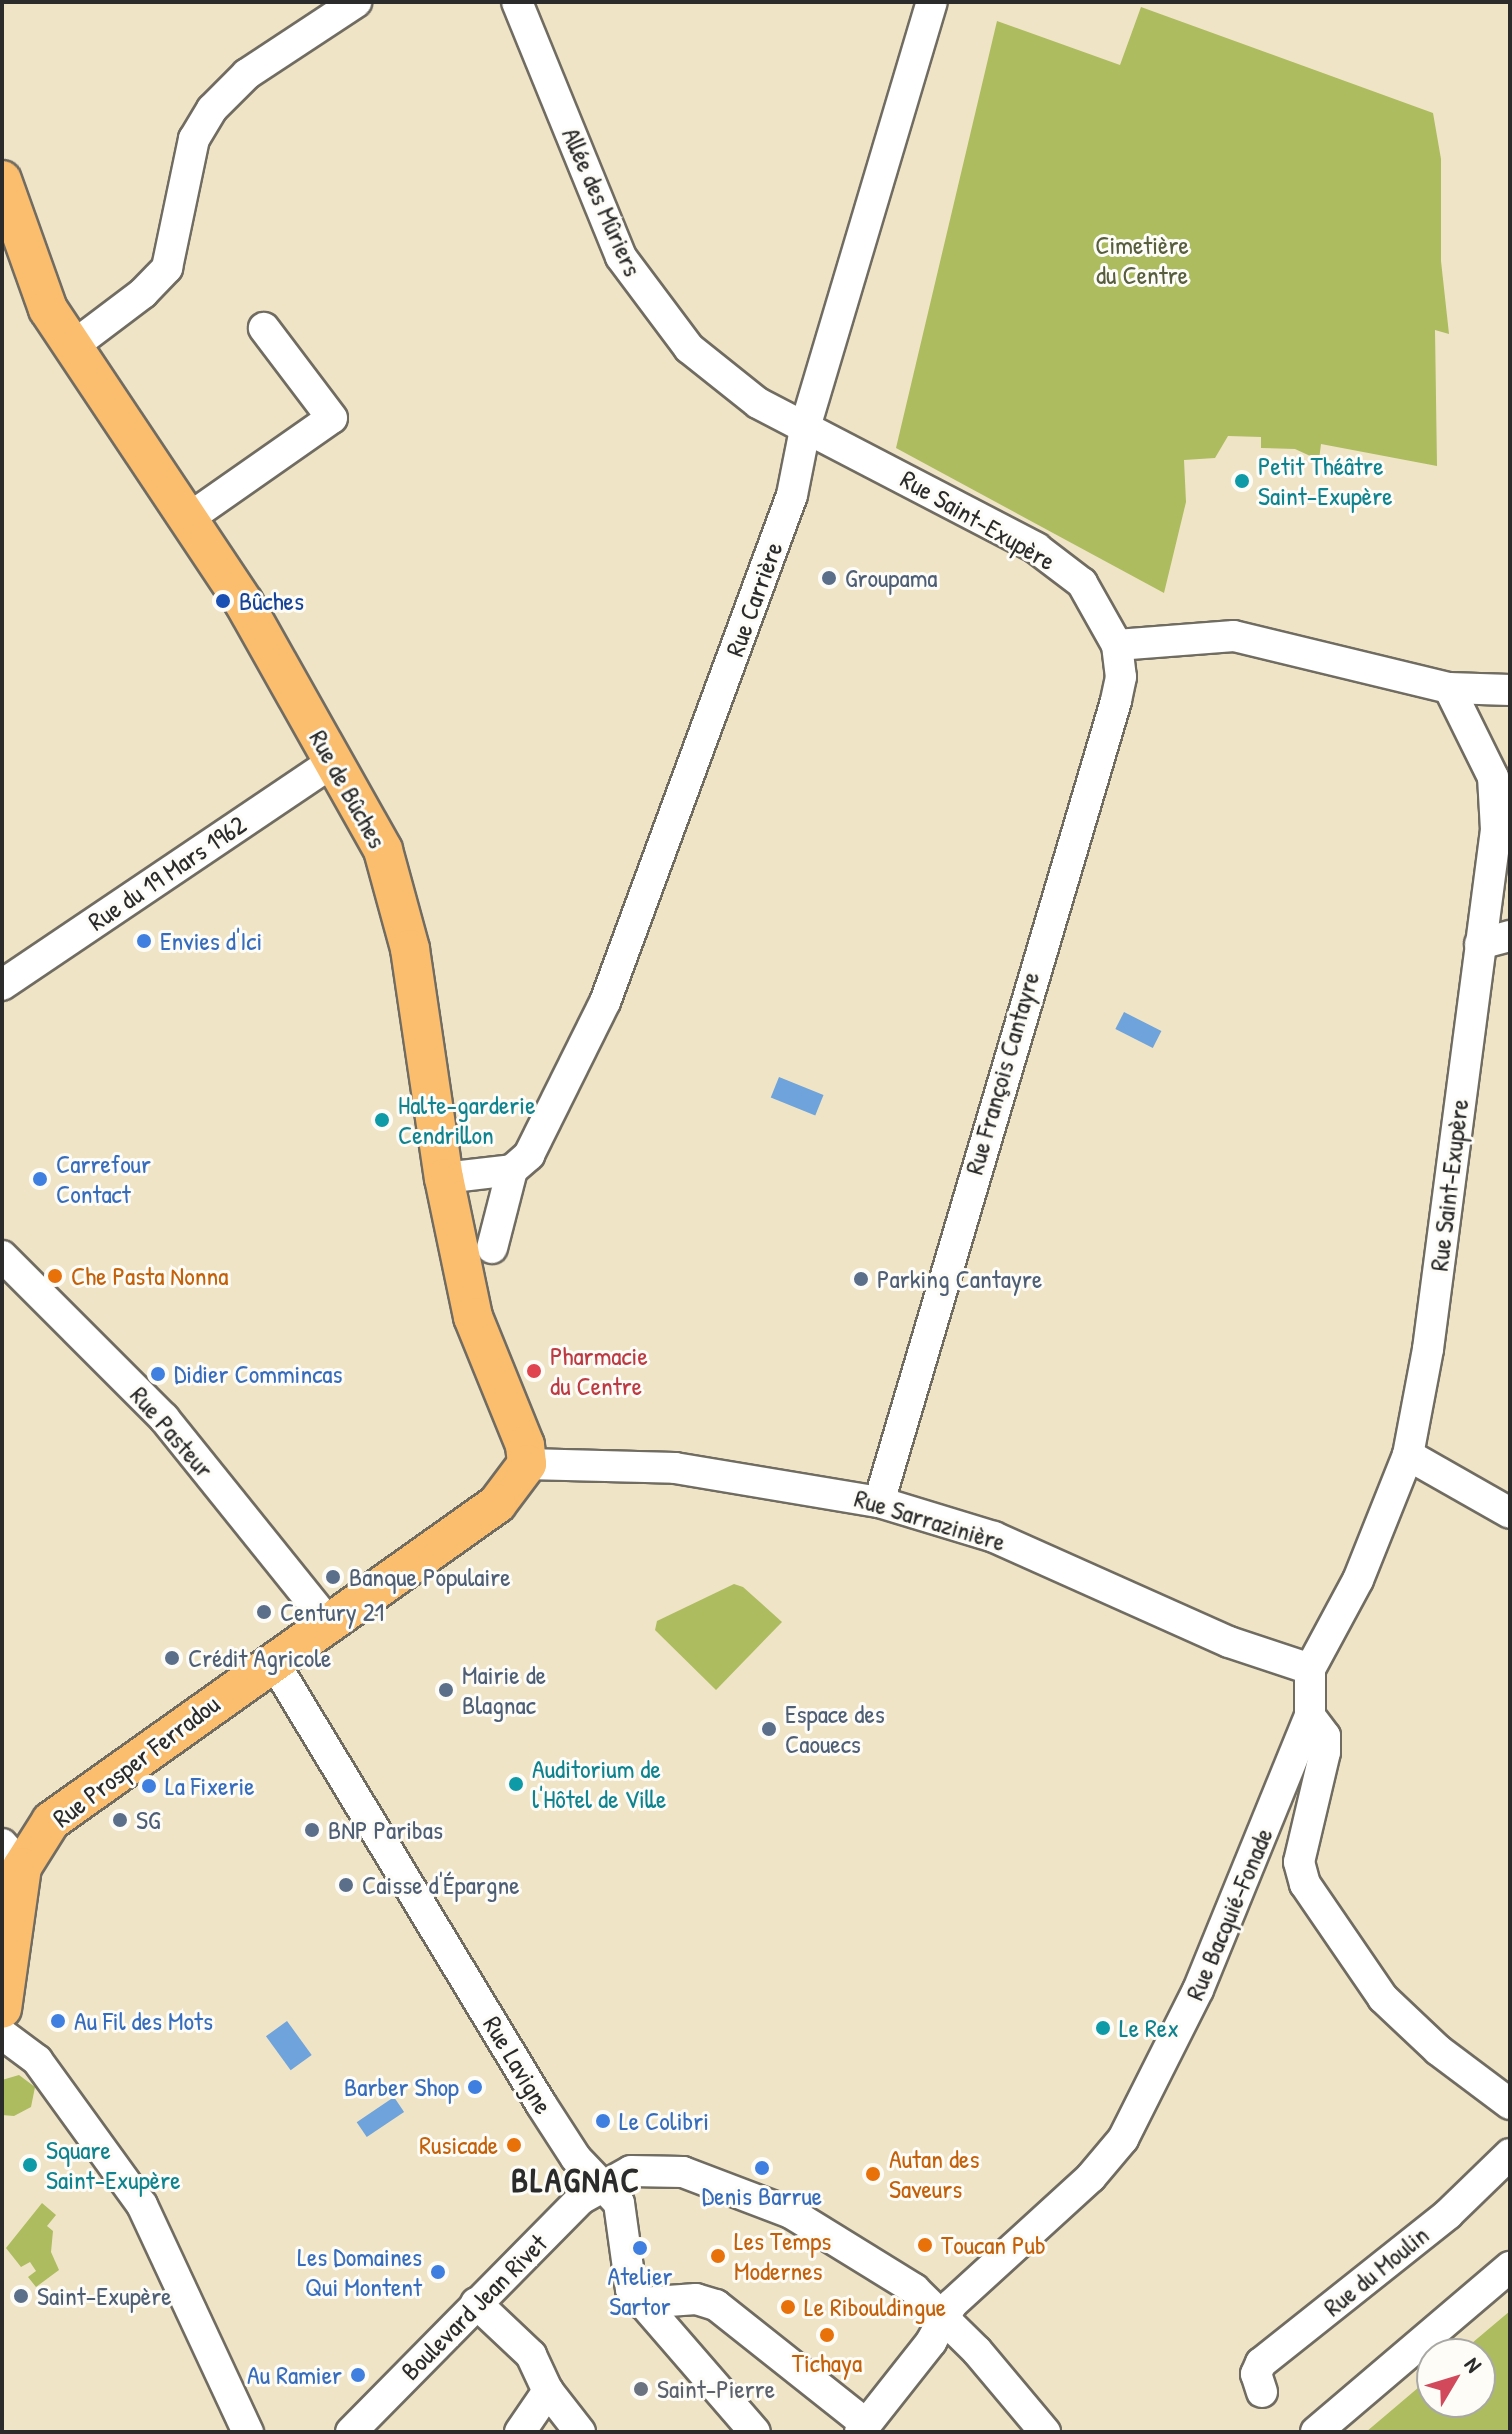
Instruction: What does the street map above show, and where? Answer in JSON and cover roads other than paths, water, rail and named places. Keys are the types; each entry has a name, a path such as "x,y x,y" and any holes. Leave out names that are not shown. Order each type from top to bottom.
{"main road":[{"name":"Rue de Bûches","path":"2,180 34,281 73,346 189,518 383,850 398,888 444,1178 473,1317 525,1445 527,1464"},
{"name":"Rue Prosper Ferradou","path":"2,2009 12,1855 33,1843 69,1805 278,1669 327,1621 497,1504 527,1464"}],"street":[{"path":"73,346 143,293 167,268 194,139 212,109 247,74 356,2"},
{"name":"Allée des Mûriers","path":"517,2 621,257 651,303 689,348 758,403 806,424"},
{"name":"Rue Carrière","path":"492,1248 512,1170 529,1155 623,958 792,495 806,424 932,2"},
{"path":"189,518 332,418 264,328"},
{"name":"Rue Saint-Exupère","path":"806,424 1036,548 1082,583 1117,645"},
{"path":"1117,645 1234,636 1449,688 1510,690"},
{"name":"Rue François Cantayre","path":"879,1502 1116,701 1121,677 1117,645"},
{"name":"Rue Saint-Exupère","path":"1310,1669 1352,1593 1408,1455 1428,1349 1496,830 1493,777 1449,688"},
{"name":"Rue du 19 Mars 1962","path":"2,985 333,762"},
{"path":"1496,830 1510,797"},
{"path":"1480,944 1510,936"},
{"path":"444,1178 512,1170"},
{"name":"Rue Pasteur","path":"2,1256 164,1418 327,1621"},
{"path":"1408,1455 1510,1513"},
{"name":"Rue Sarrazinière","path":"527,1464 675,1468 879,1502 994,1537 1229,1642 1310,1669"},
{"name":"Rue Lavigne","path":"278,1669 541,2104 599,2185 619,2203 631,2289 641,2303"},
{"path":"1310,1669 1310,1716 1325,1736 1325,1752 1299,1862 1316,1904 1383,1998 1438,2050 1510,2104"},
{"name":"Rue Bacquié-Fonade","path":"863,2428 973,2282 1091,2177 1144,2105 1198,1990 1310,1716"},
{"path":"2,2034 37,2060 142,2205 248,2432"},
{"name":"Rue du Moulin","path":"1262,2392 1256,2374 1261,2363 1448,2214 1510,2154"},
{"path":"599,2185 631,2171 683,2172 777,2208 914,2289 945,2317 1045,2432"},
{"name":"Boulevard Jean Rivet","path":"351,2432 476,2303 599,2185"},
{"path":"1316,2432 1510,2267"},
{"path":"641,2303 696,2299 716,2305 863,2428"},
{"path":"476,2303 531,2355 548,2391 580,2432"},
{"path":"641,2303 681,2341 755,2432"},
{"path":"520,2432 548,2391"}],"water":[{"path":"1124,1012 1161,1031 1153,1048 1115,1029"},
{"path":"779,1077 824,1095 815,1115 771,1097"},
{"path":"287,2021 312,2055 291,2070 266,2036"},
{"path":"394,2097 404,2112 367,2137 357,2122"}],"place":[{"name":"Petit Théâtre Saint-Exupère","path":"1242,481"},
{"name":"Groupama","path":"829,578"},
{"name":"Bûches","path":"223,601"},
{"name":"Envies d'Ici","path":"144,941"},
{"name":"Halte-garderie Cendrillon","path":"382,1120"},
{"name":"Carrefour Contact","path":"40,1179"},
{"name":"Che Pasta Nonna","path":"55,1276"},
{"name":"Parking Cantayre","path":"861,1279"},
{"name":"Pharmacie du Centre","path":"534,1371"},
{"name":"Didier Commincas","path":"158,1374"},
{"name":"Banque Populaire","path":"333,1577"},
{"name":"Century 21","path":"264,1612"},
{"name":"Crédit Agricole","path":"172,1658"},
{"name":"Mairie de Blagnac","path":"446,1690"},
{"name":"Espace des Caouecs","path":"769,1729"},
{"name":"Auditorium de l'Hôtel de Ville","path":"516,1784"},
{"name":"La Fixerie","path":"149,1786"},
{"name":"SG","path":"120,1820"},
{"name":"BNP Paribas","path":"312,1830"},
{"name":"Caisse d'Épargne","path":"346,1885"},
{"name":"Au Fil des Mots","path":"58,2021"},
{"name":"Le Rex","path":"1103,2028"},
{"name":"Barber Shop","path":"475,2087"},
{"name":"Le Colibri","path":"603,2121"},
{"name":"Rusicade","path":"514,2145"},
{"name":"Square Saint-Exupère","path":"30,2165"},
{"name":"Denis Barrue","path":"762,2168"},
{"name":"Autan des Saveurs","path":"873,2174"},
{"name":"Toucan Pub","path":"925,2245"},
{"name":"Atelier Sartor","path":"640,2248"},
{"name":"Les Temps Modernes","path":"718,2256"},
{"name":"Les Domaines Qui Montent","path":"438,2272"},
{"name":"Saint-Exupère","path":"21,2296"},
{"name":"Le Ribouldingue","path":"788,2307"},
{"name":"Tichaya","path":"827,2335"},
{"name":"Au Ramier","path":"358,2375"},
{"name":"Saint-Pierre","path":"641,2389"}],"district":[{"name":"BLAGNAC","path":"576,2181"}],"park label":[{"name":"Cimetière du Centre","path":"1142,260"}]}
